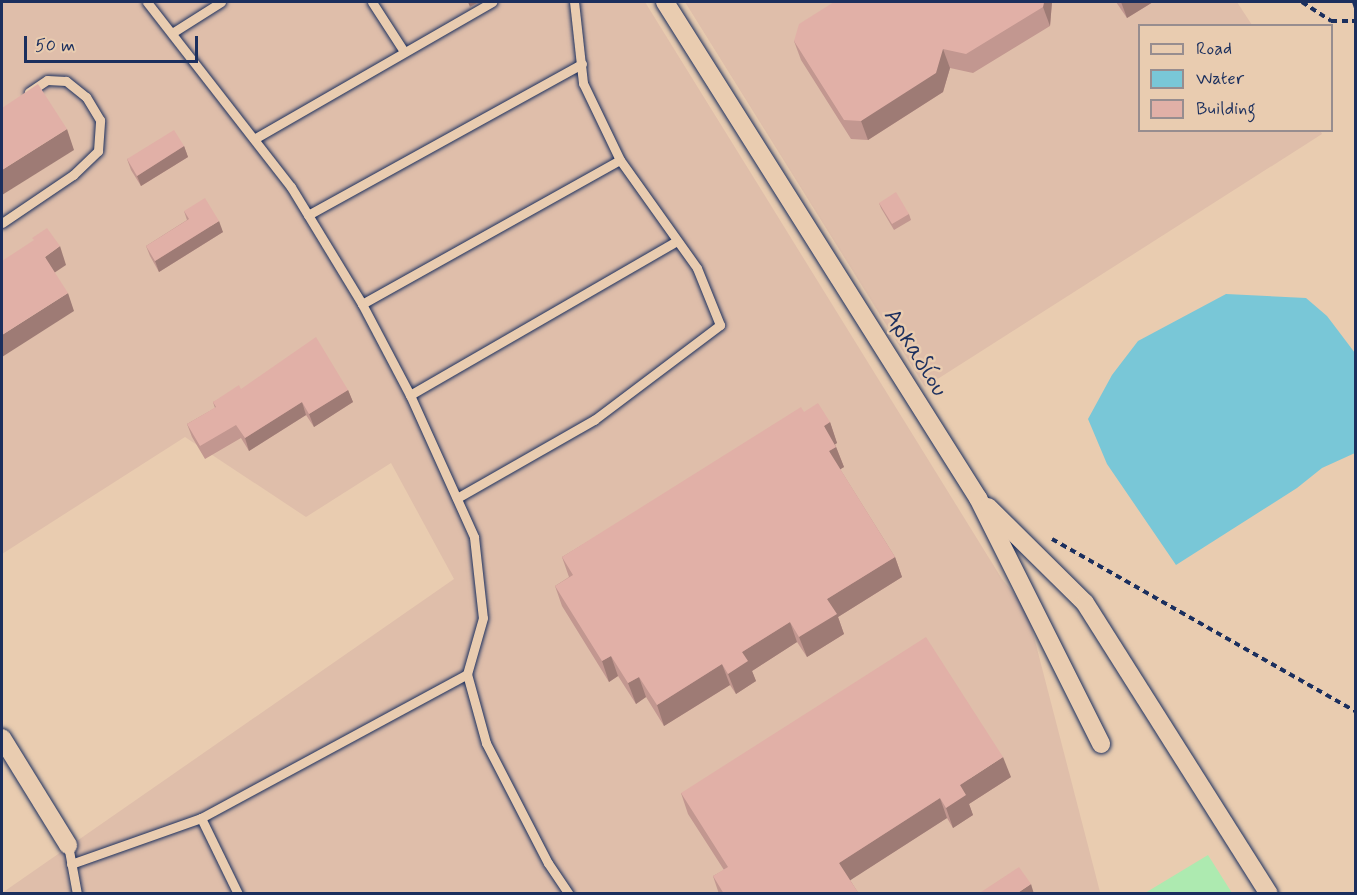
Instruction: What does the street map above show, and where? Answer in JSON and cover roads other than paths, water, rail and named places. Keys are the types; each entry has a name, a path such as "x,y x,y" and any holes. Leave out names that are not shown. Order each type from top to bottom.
{"street":[{"name":"Αρκαδίου","path":"665,2 978,498 1101,744"},
{"path":"978,498 1085,603 1269,894"},
{"path":"2,738 68,845"}],"lane":[{"path":"147,2 254,139 308,215 362,303 410,395 474,537 483,618 467,674 486,743 548,863 569,894"},
{"path":"172,33 221,2"},
{"path":"372,2 403,50"},
{"path":"254,139 403,50 492,2"},
{"path":"457,498 594,420 720,325 697,268 620,160 583,83 574,2"},
{"path":"308,215 582,64"},
{"path":"2,223 72,175 98,151 100,120 86,97 66,81 47,80 20,98"},
{"path":"362,303 620,160"},
{"path":"410,395 678,241"},
{"path":"71,864 201,818 467,674"},
{"path":"201,818 238,894"},
{"path":"68,845 77,894"}],"water":[{"path":"1226,294 1306,298 1327,316 1355,353 1355,453 1322,468 1297,488 1176,565 1107,464 1088,419 1112,375 1138,341"}]}
